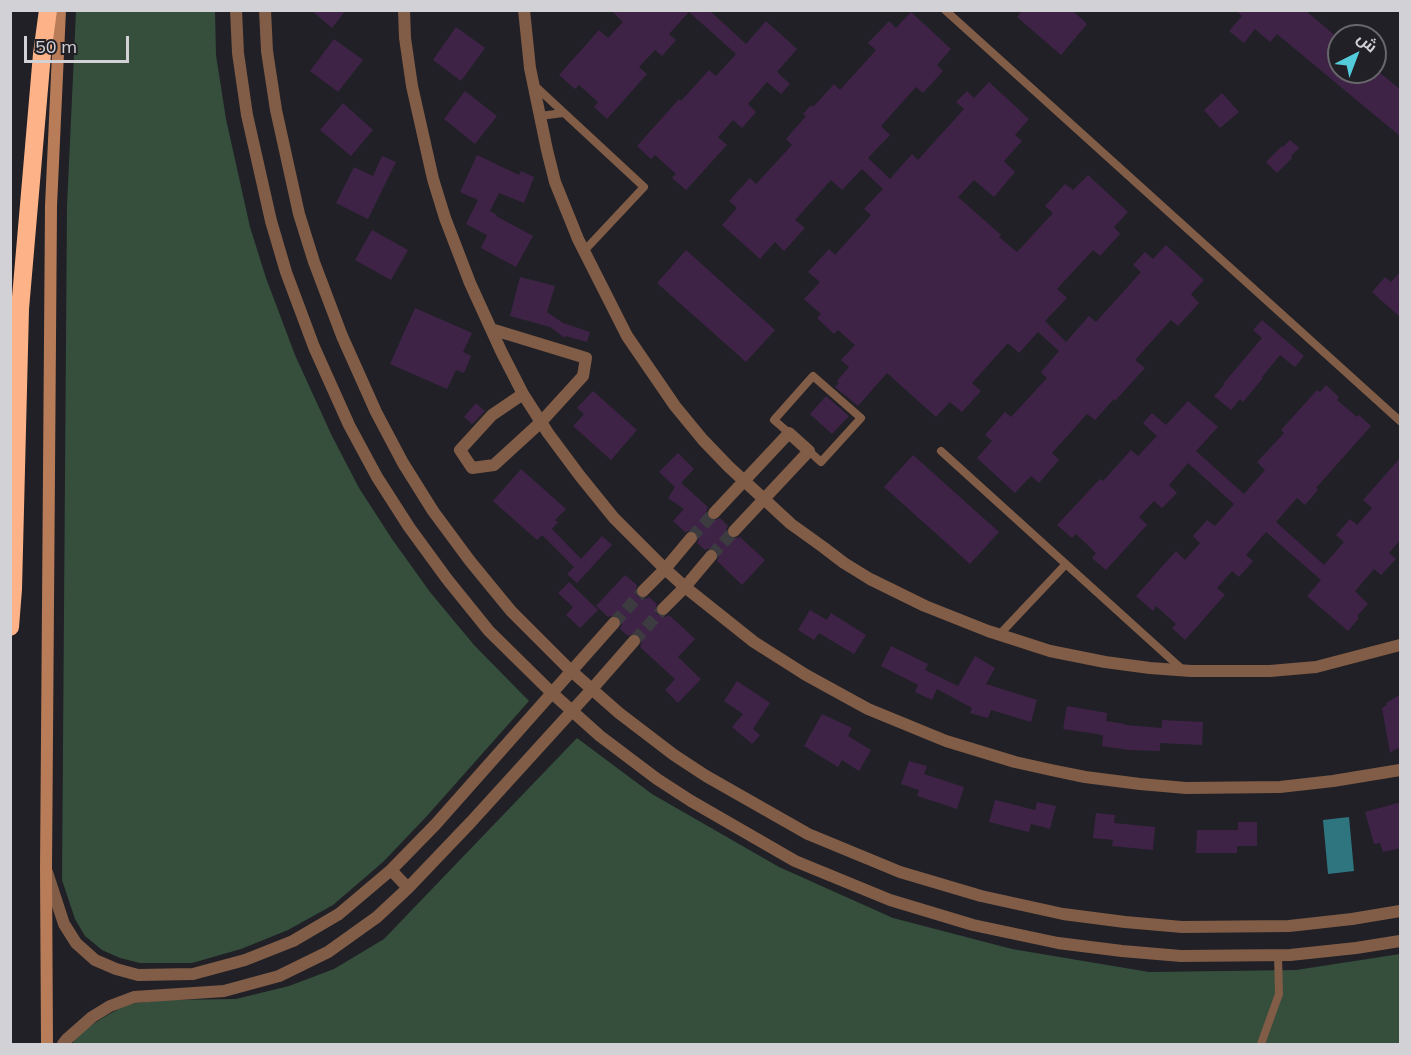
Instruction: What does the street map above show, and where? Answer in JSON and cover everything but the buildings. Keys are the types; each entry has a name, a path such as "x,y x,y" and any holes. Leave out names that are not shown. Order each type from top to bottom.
{"highway":[{"path":"10,627 13,589 20,309 42,54 48,10"}],"main road":[{"path":"47,1044 46,868 51,206 60,10"}],"street":[{"path":"236,10 238,53 247,115 271,221 286,272 314,347 350,425 377,477 409,527 447,579 489,631 600,736 657,779 722,820 795,861 890,900 973,925 1058,943 1181,956 1290,955 1401,941"},
{"path":"265,10 267,51 276,110 299,214 314,262 342,336 376,412 421,492 470,561 511,611 571,672 619,713 674,755 737,795 808,834 900,872 981,896 1063,914 1182,927 1289,926 1401,911"},
{"path":"404,10 405,38 412,86 433,178 449,229 470,283 523,394 580,476 614,518 685,587 754,642 868,710 946,741 1015,762 1085,777 1186,788 1280,787 1401,770"},
{"path":"524,10 530,68 555,182 584,251 627,336 675,406 703,440 791,524 822,548 870,579 925,606 999,634 1050,651 1078,657 1185,671 1270,671 1316,667 1401,645"},
{"path":"490,329 586,358 583,376 541,422 494,465 472,468 460,450 492,415 523,394"},
{"path":"714,513 789,433 809,451 734,531"},
{"path":"643,591 691,538"},
{"path":"663,609 711,556"},
{"path":"46,868 64,924 76,943 95,960 116,969 138,975 193,974 245,960 293,940 339,914 392,870 435,825 614,623"},
{"path":"63,1044 92,1017 110,1006 134,997 224,991 279,976 328,952 377,917 408,888 592,690 633,641"},
{"path":"392,870 408,888"}],"lane":[{"path":"945,10 1401,421"},
{"path":"534,85 644,187 584,251"},
{"path":"540,116 563,112"},
{"path":"789,433 774,420 813,376 861,418 821,462 809,451"},
{"path":"941,452 1185,671"},
{"path":"999,634 1066,564"},
{"path":"1261,1044 1279,994 1278,955"}],"green space":[{"path":"76,11 215,11 216,55 226,119 250,227 266,278 295,355 331,434 359,488 392,539 430,592 474,645 529,701 383,862 333,905 288,930 241,949 192,963 140,963 102,950 85,936 75,919 62,880 67,206"},
{"path":"577,738 652,794 779,867 893,918 1012,949 1149,972 1296,970 1400,954 1400,1044 72,1044 78,1034 128,1004 165,1000 236,999 289,986 334,969 384,939"}],"water":[{"path":"1349,817 1354,871 1328,874 1323,820"}],"tunnel":[{"path":"691,538 714,513"},
{"path":"711,556 734,531"},
{"path":"614,623 643,591"},
{"path":"634,641 663,609"}]}
